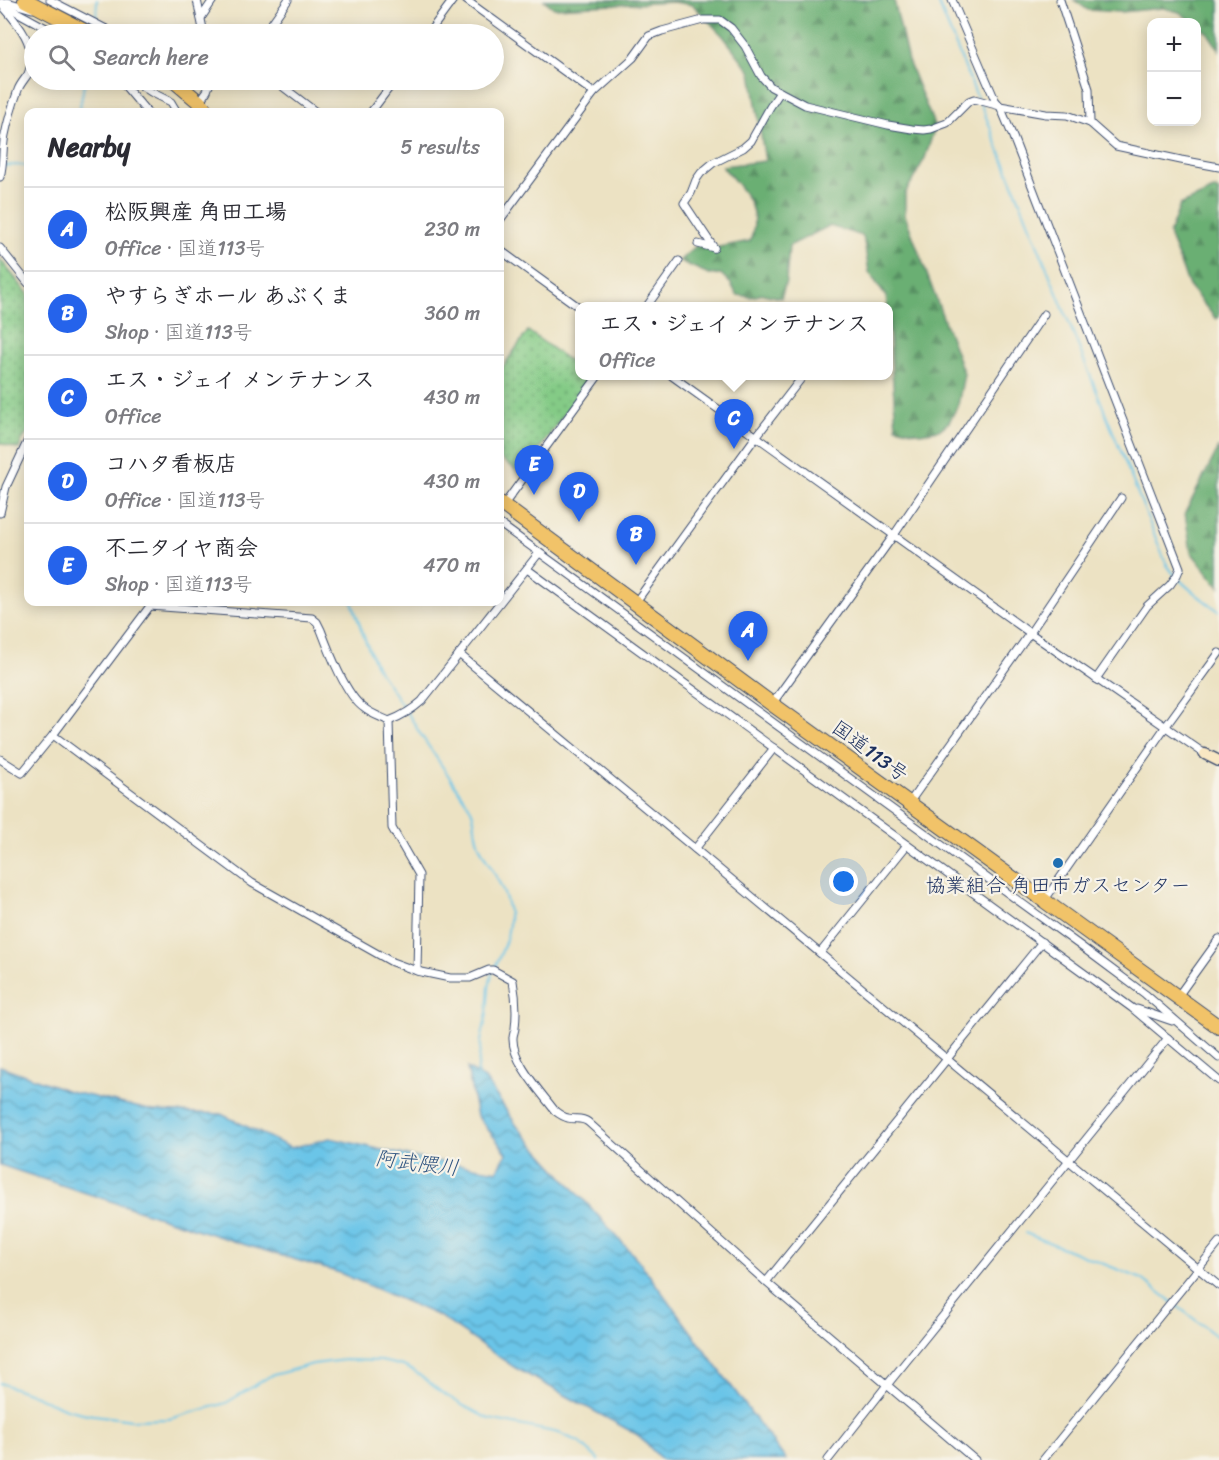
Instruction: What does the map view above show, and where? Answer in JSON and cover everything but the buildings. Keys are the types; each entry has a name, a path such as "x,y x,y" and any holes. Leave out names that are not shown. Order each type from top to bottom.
{"highway":[{"path":"31,3 84,24"},
{"path":"184,90 203,107"},
{"name":"国道113号","path":"504,506 772,704 1219,1027"}],"street":[{"path":"50,0 88,24"},
{"path":"197,0 202,24"},
{"path":"201,18 213,0"},
{"path":"271,24 288,0"},
{"path":"435,24 453,0"},
{"path":"466,0 499,24"},
{"path":"952,0 995,100 1000,106 1049,227 1180,568 1170,585 1147,606 1096,679"},
{"path":"1060,0 1089,89 1090,123"},
{"path":"0,3 7,2 32,9 31,3"},
{"path":"0,3 39,24"},
{"path":"0,3 24,35"},
{"path":"504,215 594,93 633,58 649,36 662,30 704,20 720,20 731,28 745,46 761,76 771,87 805,105 912,129 931,129 947,123 969,101 974,99 1046,114 1067,114 1090,123 1116,146 1219,167"},
{"path":"504,28 594,93"},
{"path":"0,177 4,136 19,87 24,80"},
{"path":"128,90 144,108"},
{"path":"148,90 171,102 175,108"},
{"path":"203,107 207,90"},
{"path":"287,90 311,108"},
{"path":"374,108 388,90"},
{"path":"698,244 714,248 684,203 691,194 696,180 701,172 751,141 780,92"},
{"path":"0,248 24,278"},
{"path":"504,253 575,305"},
{"path":"650,302 679,261"},
{"path":"772,704 894,535 1044,314"},
{"path":"504,500 594,380"},
{"path":"679,380 1030,633 1205,754 1219,761"},
{"path":"635,604 798,380"},
{"path":"0,513 6,487 24,449"},
{"path":"909,803 1030,633 1121,498"},
{"path":"504,527 1082,947 1145,994 1219,1058"},
{"path":"504,597 539,553"},
{"path":"526,569 1132,1008 1219,1080"},
{"path":"0,759 22,773 150,606 312,618 317,622 343,680 355,700 363,708 389,721"},
{"path":"389,721 413,710 422,701 497,606"},
{"path":"1044,901 1219,653"},
{"path":"459,654 1219,1286"},
{"path":"389,721 392,828 419,875 417,971"},
{"path":"53,735 252,883 392,962 417,971 450,978 470,978 493,970 513,981 516,998 513,1038 515,1051 522,1065 555,1111 561,1116 570,1119 583,1118 588,1122 766,1282 975,1460"},
{"path":"695,849 774,748"},
{"path":"820,953 908,845"},
{"path":"1178,996 1219,939"},
{"path":"766,1282 1042,942"},
{"path":"1132,1008 1178,1022"},
{"path":"828,1460 1168,1038"},
{"path":"1043,1460 1219,1243"}],"green space":[{"path":"544,0 894,0 908,61 935,127 925,158 905,194 905,215 964,374 958,405 949,422 939,430 920,433 896,427 893,380 893,302 887,302 886,297 869,272 863,236 829,226 789,246 786,281 781,298 763,294 752,297 737,295 731,284 721,274 711,275 679,261 698,244 714,248 750,241 753,229 754,218 748,200 722,166 765,161 751,72 723,36 693,5 674,2 554,8"},
{"path":"1074,0 1219,0 1219,50 1208,33 1201,28 1201,18 1187,18 1179,12 1163,8 1121,12 1088,10"},
{"path":"1216,189 1219,192 1219,317 1216,319 1189,286 1169,234 1180,205"},
{"path":"0,259 24,289 24,437 19,449 0,443"},
{"path":"528,331 575,365 575,380 589,380 521,474 504,461 504,365"},
{"path":"1219,447 1219,587 1191,552 1185,513"}],"water":[{"name":"阿武隈川","path":"0,1066 69,1091 153,1111 221,1114 291,1148 330,1138 413,1157 497,1171 507,1153 477,1116 467,1068 485,1079 517,1126 638,1260 786,1460 662,1460 638,1435 514,1367 439,1316 340,1273 236,1242 0,1165"}],"waterway":[{"path":"96,21 97,0"},
{"path":"937,0 977,97"},
{"path":"80,108 83,90"},
{"path":"980,102 1165,561 1181,581 1219,611"},
{"path":"3,166 24,166"},
{"path":"353,606 376,666 471,809 479,845 503,890 509,913 508,933 495,967"},
{"path":"477,1076 492,973"},
{"path":"1025,1233 1142,1279 1219,1338"},
{"path":"0,1383 66,1409 87,1414 132,1420 169,1419 226,1403 270,1376 313,1364 345,1360 381,1361 414,1371 441,1392 489,1419 559,1433 579,1442 599,1460"}],"place":[{"name":"エス・ジェイ メンテナンス","path":"734,449"},
{"name":"不二タイヤ商会","path":"534,495"},
{"name":"コハタ看板店","path":"579,522"},
{"name":"やすらぎホール あぶくま","path":"636,565"},
{"name":"松阪興産 角田工場","path":"748,661"},
{"name":"協業組合 角田市ガスセンター","path":"1058,863"}]}
